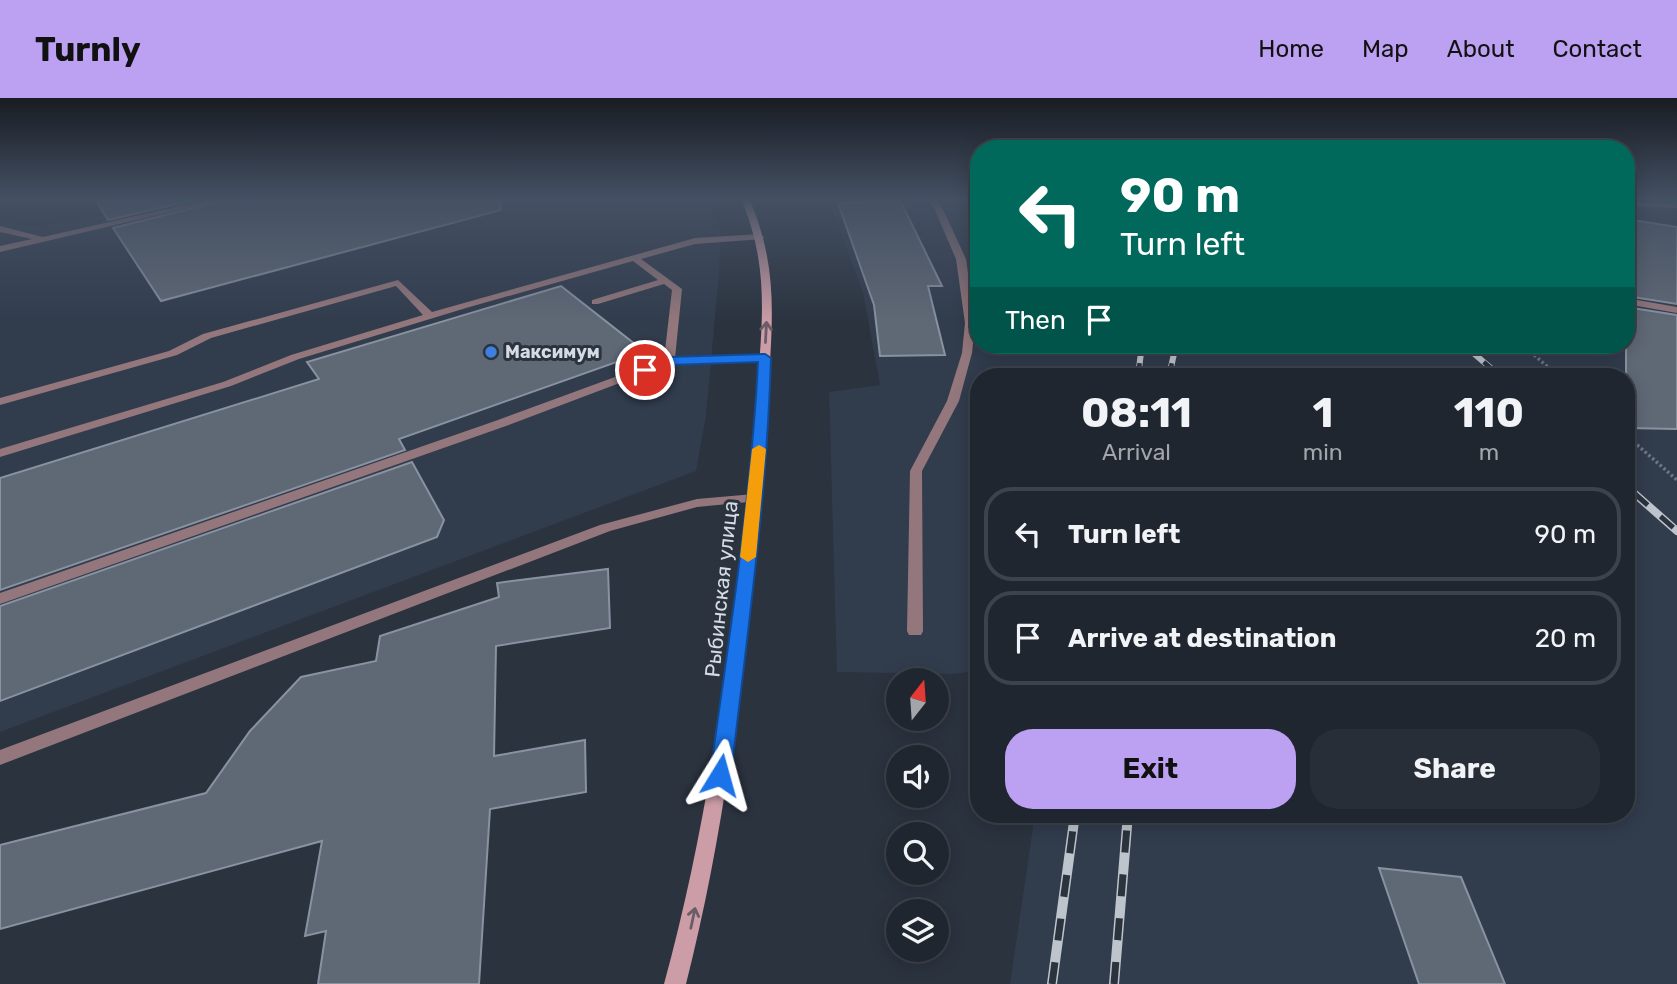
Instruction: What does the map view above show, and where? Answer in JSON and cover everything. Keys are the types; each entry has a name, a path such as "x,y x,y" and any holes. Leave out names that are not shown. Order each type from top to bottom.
{"main road":[{"name":"Рыбинская улица","path":"675,984 692,926 716,802 736,665 754,498 765,358 766,270 760,239"}],"lane":[{"path":"0,453 227,384 295,357 430,316 695,241 722,239"},
{"path":"915,631 916,471 953,401 967,354 970,323 961,259 952,239"},
{"path":"0,249 47,240"},
{"path":"634,258 677,289 669,361"},
{"path":"595,302 666,281"},
{"path":"0,402 173,353 207,336 398,283 430,316"},
{"path":"1635,303 1677,310"},
{"path":"0,599 502,423 669,361 765,358"},
{"path":"0,758 605,528 697,503 754,498"}],"path":[{"path":"1533,354 1549,368"},
{"path":"1635,443 1677,480"}],"shaded area":[{"path":"0,239 721,239 706,416 696,471 0,732"},
{"path":"843,239 970,239 970,354 1635,354 1635,239 1677,239 1677,984 1010,984 1034,823 1635,823 1635,368 970,368 970,672 953,674 949,674 949,668 886,668 886,673 837,672 829,392 880,385 863,292"}],"building":[{"path":"120,239 391,239 161,301"},
{"path":"851,239 919,239 942,286 928,286 945,355 880,356 874,305"},
{"path":"1635,239 1677,239 1677,304 1635,297"},
{"path":"561,286 645,352 399,439 405,450 0,590 0,478 319,379 307,362"},
{"path":"1635,308 1677,315 1677,429 1635,428 1635,368 1626,368 1626,354 1635,354"},
{"path":"412,462 444,520 437,537 0,701 0,606"},
{"path":"608,569 610,628 496,646 494,756 585,740 586,792 490,809 479,984 318,984 326,931 305,936 322,841 0,929 0,845 206,793 250,731 301,677 376,661 380,636 499,597 497,583"},
{"path":"1379,868 1461,877 1505,984 1419,984"}],"railway":[{"path":"1139,368 1141,354"},
{"path":"1171,368 1174,354"},
{"path":"1474,354 1491,368"},
{"path":"1635,494 1677,531"},
{"path":"1052,984 1074,823"},
{"path":"1114,984 1127,823"}],"slow traffic":[{"path":"748,557 759,449"}],"place":[{"name":"Максимум","path":"491,352"}],"route":[{"path":"645,370 669,361 765,358 762,418 745,586 720,775"}]}
